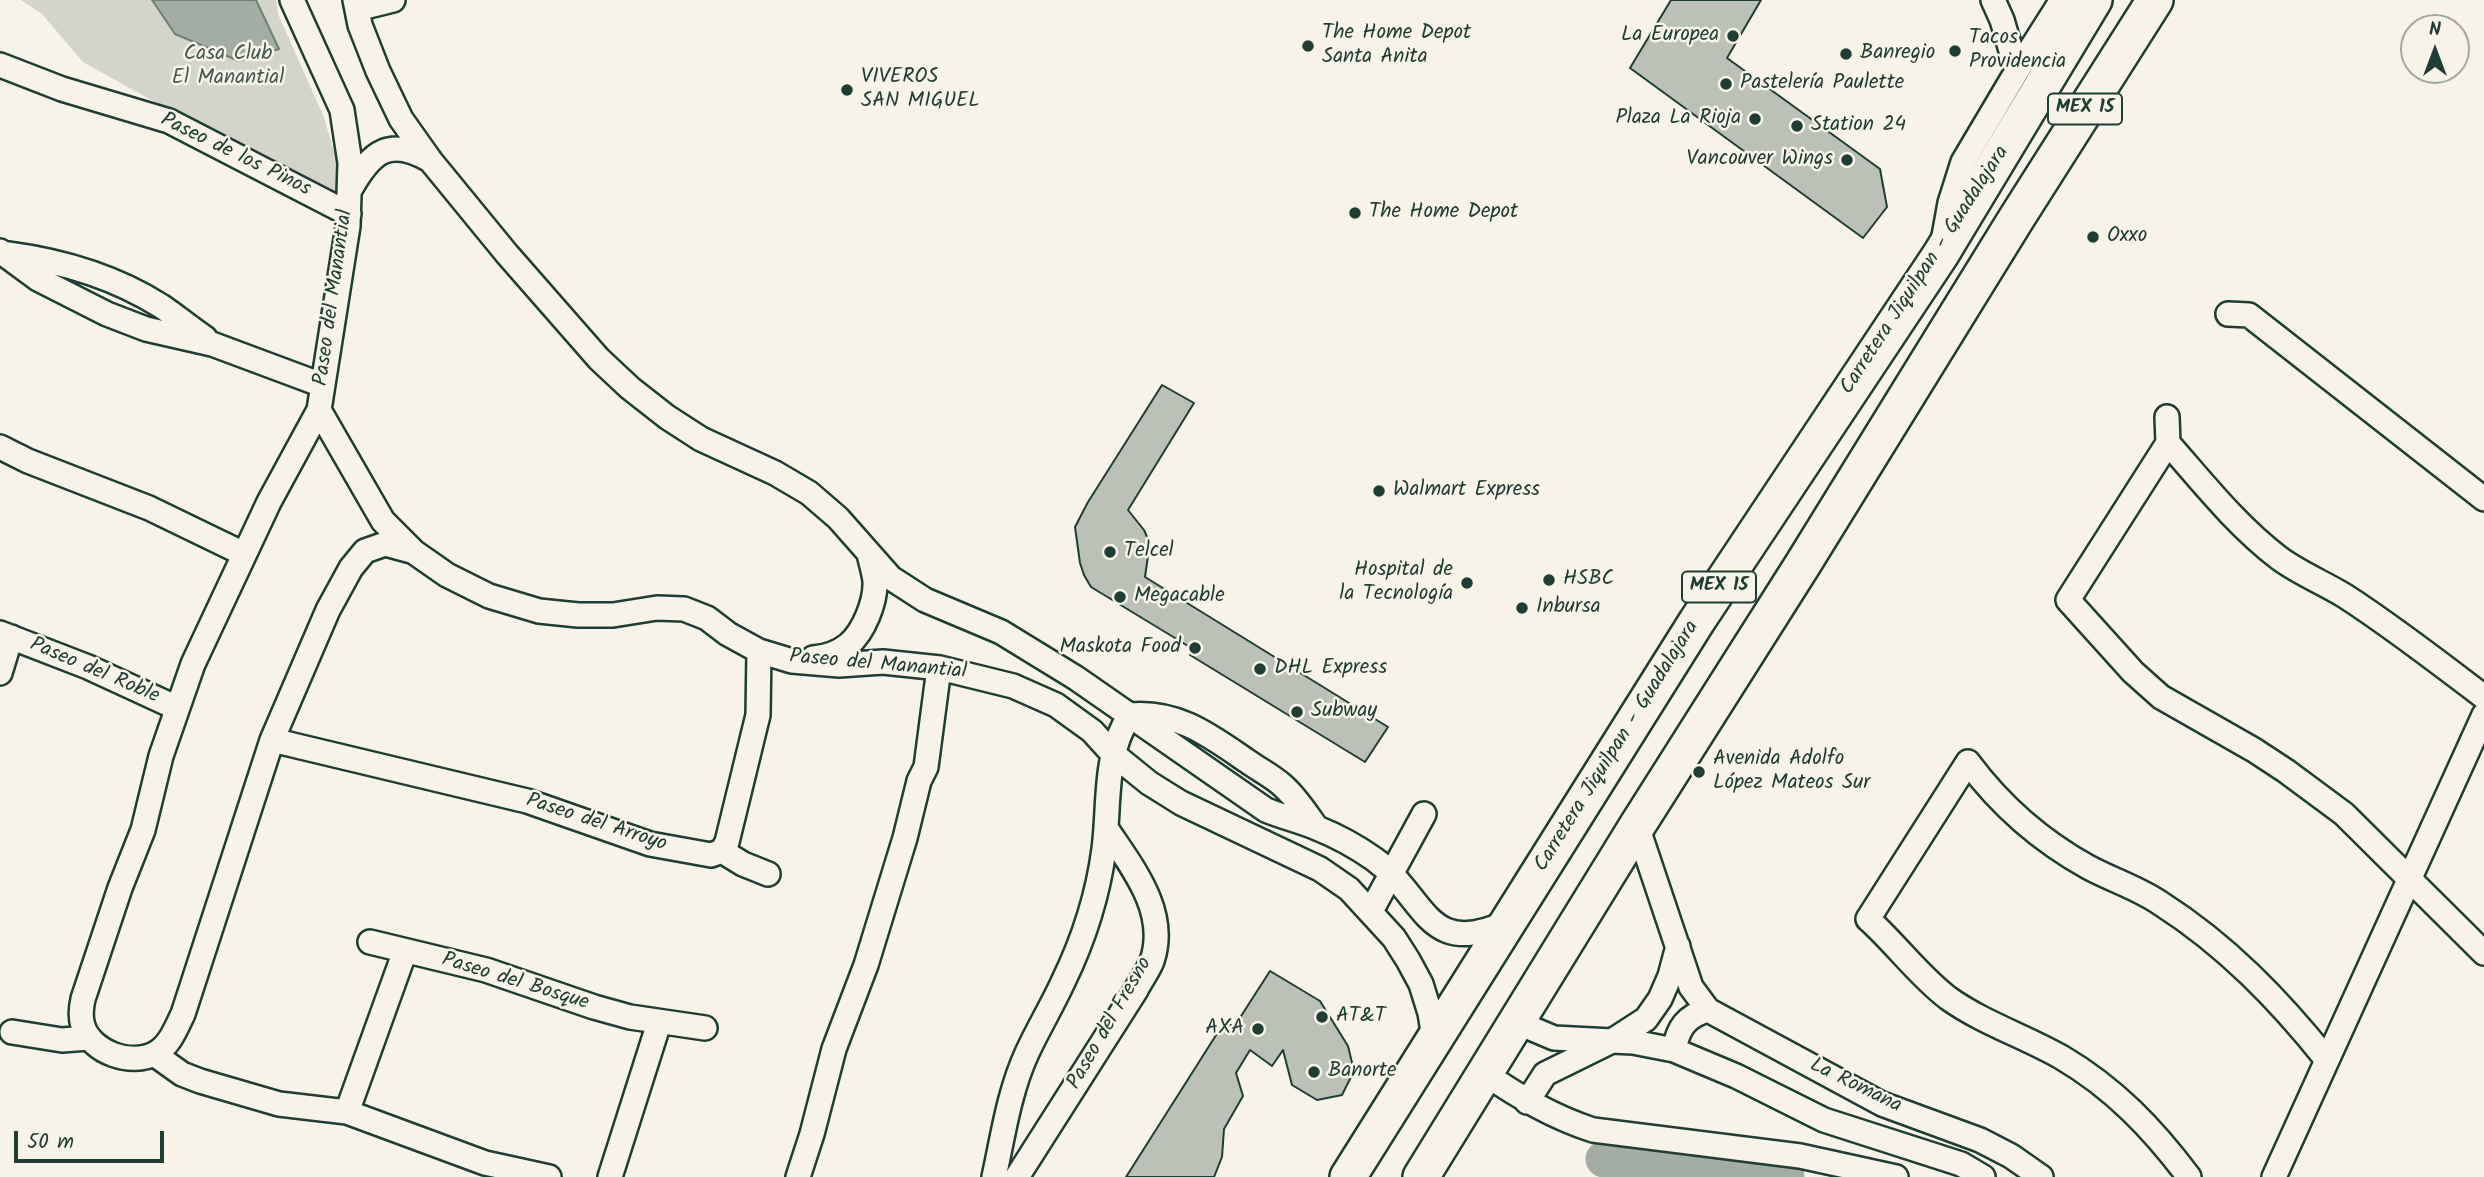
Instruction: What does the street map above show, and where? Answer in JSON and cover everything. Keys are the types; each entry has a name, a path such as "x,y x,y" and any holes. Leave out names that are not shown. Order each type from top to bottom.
{"highway":[{"name":"Carretera Jiquilpan - Guadalajara","path":"1348,1177 1697,621 1941,254 2094,0"},
{"name":"MEX 15","path":"1421,1177 1637,826 2155,0"}],"street":[{"name":"Paseo del Manantial","path":"292,0 342,110 350,163 349,214 319,410 383,521 414,552 447,575 489,596 539,611 612,615 657,608 684,609 707,618 728,634 760,651 792,661 839,665 883,662 939,668 1013,686 1056,705 1092,731 1112,753 1149,783 1181,803 1321,869 1349,889 1394,938 1421,984 1434,1038"},
{"path":"393,0 356,4 360,25 378,71 401,118 430,160 507,254 599,359 630,388 701,439 775,472 809,493 838,517 891,578 925,600 1001,632 1076,678 1266,810 1316,827 1356,848 1391,873 1425,916 1444,930 1470,934 1493,929 1508,922"},
{"path":"1993,0 2002,20 2017,71"},
{"path":"1941,254 1950,203 1963,162 2062,0"},
{"name":"Paseo de los Pinos","path":"0,65 62,89 169,121 349,214"},
{"path":"351,188 364,165 377,153 392,148 413,150 430,160"},
{"path":"2,252 44,258 122,286 160,306 212,344"},
{"path":"2,252 38,279 107,314 146,329 212,344 322,384"},
{"path":"2228,314 2249,315 2484,499"},
{"path":"319,410 244,554 193,664 177,708 161,756 143,830 86,984 81,1011 83,1026 89,1038 105,1051 121,1057 139,1058 155,1054 166,1045 183,1014 272,740 328,610 351,568 365,551 385,544 414,552"},
{"path":"2167,417 2168,443 2060,600 2161,696 2286,771 2344,814 2484,953"},
{"path":"2168,443 2251,534 2281,560 2378,618 2484,696"},
{"path":"0,447 28,461 149,508 244,554"},
{"path":"792,661 828,657 849,645 871,607 875,582 869,551"},
{"name":"Paseo del Roble","path":"0,673 6,635 88,667 177,708"},
{"path":"760,651 758,715 727,842 722,851 743,864 768,874"},
{"path":"798,1177 834,1049 866,965 897,910 913,865 930,782 926,766 939,668"},
{"path":"993,1177 1018,1076 1081,940 1097,888 1106,828 1112,753 1117,737 1130,715"},
{"path":"2274,1177 2484,715"},
{"name":"Paseo del Arroyo","path":"272,740 527,801 650,844 711,855 722,851"},
{"path":"2189,1177 2145,1122 2118,1098 2063,1058 1973,1014 1948,998 1868,919 1968,762 2007,808 2057,848 2088,867 2159,902 2243,967 2293,1018 2327,1060"},
{"path":"1371,911 1424,814"},
{"name":"La Romana","path":"1637,826 1691,987 1708,1010 1882,1104 1980,1140 2011,1156 2041,1177"},
{"name":"Paseo del Fresno","path":"1017,1177 1136,990 1152,960 1154,925 1147,892 1106,828"},
{"name":"Paseo del Bosque","path":"370,942 486,970 594,1007 659,1023 705,1028"},
{"path":"1527,1102 1545,1074 1612,1041 1646,1019 1660,999 1678,946"},
{"path":"347,1112 405,951"},
{"path":"1674,1050 1676,1036 1684,1022 1695,1013 1708,1010"},
{"name":"La Romana","path":"1516,1022 1554,1038 1633,1042 1674,1050 1736,1076 1824,1120 1961,1164 1983,1177"},
{"path":"610,1177 659,1023"},
{"path":"12,1032 62,1040 89,1038"},
{"path":"155,1054 182,1074 237,1092 279,1104 347,1112 485,1163 549,1177"},
{"path":"1484,1073 1527,1102 1566,1122 1593,1130 1800,1156 1896,1177"}],"green space":[{"name":"Casa Club El Manantial","path":"21,0 276,0 278,14 323,115 345,187 340,205 83,62 42,14"}],"shaded area":[{"path":"152,0 256,0 279,49 239,61 175,34"}],"building":[{"name":"Plaza La Rioja","path":"1671,0 1761,0 1727,58 1880,169 1887,207 1863,238 1630,68"},
{"path":"1162,385 1194,403 1128,510 1148,539 1145,577 1388,727 1365,762 1190,655 1193,649 1091,587 1084,575 1075,527"},
{"path":"1270,971 1320,1001 1348,1046 1354,1071 1342,1095 1317,1100 1292,1085 1283,1050 1272,1066 1250,1050 1236,1073 1243,1096 1224,1129 1222,1157 1214,1177 1126,1177 1225,1021 1234,1027"}],"waterway":[{"path":"1604,1159 1786,1177"}],"place":[{"name":"La Europea","path":"1733,36"},
{"name":"The Home Depot Santa Anita","path":"1308,46"},
{"name":"Tacos Providencia","path":"1955,51"},
{"name":"Banregio","path":"1846,54"},
{"name":"Pastelería Paulette","path":"1726,84"},
{"name":"VIVEROS SAN MIGUEL","path":"847,90"},
{"name":"Plaza La Rioja","path":"1755,119"},
{"name":"Station 24","path":"1797,126"},
{"name":"Vancouver Wings","path":"1847,160"},
{"name":"The Home Depot","path":"1355,213"},
{"name":"Oxxo","path":"2093,237"},
{"name":"Walmart Express","path":"1379,491"},
{"name":"Telcel","path":"1110,552"},
{"name":"HSBC","path":"1549,580"},
{"name":"Hospital de la Tecnología","path":"1467,583"},
{"name":"Megacable","path":"1120,597"},
{"name":"Inbursa","path":"1522,608"},
{"name":"Maskota Food","path":"1195,648"},
{"name":"DHL Express","path":"1260,669"},
{"name":"Subway","path":"1297,712"},
{"name":"Avenida Adolfo López Mateos Sur","path":"1699,772"},
{"name":"AT&T","path":"1322,1017"},
{"name":"AXA","path":"1258,1029"},
{"name":"Banorte","path":"1314,1072"}]}
